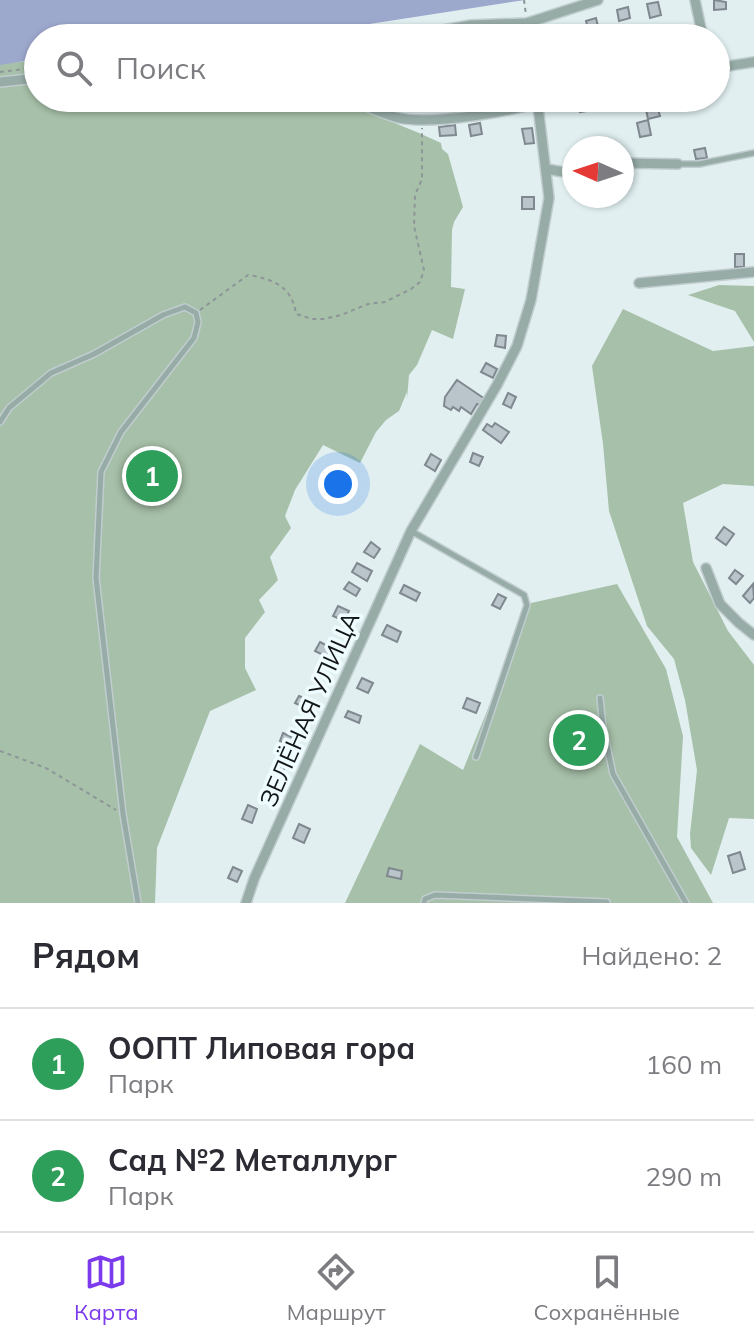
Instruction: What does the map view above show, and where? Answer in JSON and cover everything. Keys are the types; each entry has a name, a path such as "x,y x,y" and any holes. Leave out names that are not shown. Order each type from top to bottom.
{"street":[{"path":"499,24 527,23 598,0"},
{"path":"695,0 700,24"},
{"path":"730,66 754,62"},
{"path":"0,82 24,80"},
{"path":"384,112 422,120 492,112"},
{"name":"ЗЕЛЁНАЯ УЛИЦА","path":"246,903 254,879 411,531 517,346 531,300 549,198 539,112"},
{"path":"634,163 678,164"},
{"path":"547,169 562,172"},
{"path":"639,283 754,272"},
{"path":"706,568 720,604 754,635"}],"lane":[{"path":"678,164 699,164 754,153"},
{"path":"0,422 9,408 51,373 94,354 163,315 185,307 196,313 198,322 194,338 121,432 101,472 96,578 123,814 138,903"},
{"path":"411,531 524,595 527,605 476,757"},
{"path":"600,698 613,774 686,903"},
{"path":"424,903 425,899 435,895 607,902"}],"path":[{"path":"524,0 525,5"},
{"path":"0,72 24,69"},
{"path":"196,313 248,275 266,278 289,292 296,314 312,319 324,319 368,304 385,302 420,282 424,270 414,226 415,195 422,179 422,120"},
{"path":"0,751 46,768 123,814"}],"green space":[{"path":"24,62 24,112 368,112 441,143 448,154 463,207 452,230 451,287 465,289 453,339 432,330 417,365 409,375 407,399 407,392 399,411 376,432 360,463 323,445 295,490 285,516 291,528 270,557 278,580 259,600 265,612 245,638 245,668 256,690 210,711 157,848 155,903 0,903 0,63"},
{"path":"719,285 754,286 754,342 735,311 688,295"},
{"path":"623,309 713,351 754,346 754,486 723,484 683,503 693,562 728,631 754,665 754,819 729,818 711,875 691,848 697,770 685,700 674,659 647,626 609,511 592,366"},
{"path":"617,584 666,669 683,736 677,837 713,903 345,903 420,744 463,770 531,603"}],"water":[{"path":"0,0 525,0 369,24 24,24 24,61 0,65"}],"building":[{"path":"714,0 726,2 726,9 714,10"},
{"path":"658,2 661,15 650,18 647,4"},
{"path":"628,7 630,18 619,21 617,10"},
{"path":"596,18 597,24 587,24 586,21"},
{"path":"646,112 659,112 660,116 648,119"},
{"path":"648,120 651,135 640,137 637,123"},
{"path":"480,123 482,134 471,136 469,125"},
{"path":"455,125 456,135 440,136 439,127"},
{"path":"532,128 534,143 525,144 522,129"},
{"path":"705,148 707,158 696,159 694,150"},
{"path":"522,197 534,197 534,209 522,209"},
{"path":"735,254 744,254 744,267 735,267"},
{"path":"497,335 506,336 505,348 495,346"},
{"path":"486,363 497,369 493,378 481,372"},
{"path":"457,380 485,399 481,406 477,404 471,414 461,407 459,411 444,406 445,397"},
{"path":"508,393 516,397 511,408 503,404"},
{"path":"495,423 509,432 501,443 483,430 487,424 492,427"},
{"path":"473,453 483,457 479,466 470,462"},
{"path":"431,454 441,460 435,471 425,465"},
{"path":"724,527 734,534 726,545 716,538"},
{"path":"371,542 380,549 374,558 364,552"},
{"path":"357,563 372,571 367,581 352,572"},
{"path":"735,570 743,576 736,584 729,578"},
{"path":"349,582 360,589 356,596 344,589"},
{"path":"753,584 754,598 750,603 743,596"},
{"path":"404,585 420,593 416,601 400,593"},
{"path":"498,594 506,598 500,609 492,605"},
{"path":"338,606 349,611 344,621 333,616"},
{"path":"387,625 401,632 397,642 382,635"},
{"path":"320,642 331,648 327,657 315,651"},
{"path":"362,678 373,683 368,693 357,688"},
{"path":"299,696 311,701 307,709 295,703"},
{"path":"467,698 480,703 476,713 463,708"},
{"path":"348,711 361,716 359,723 345,717"},
{"path":"283,733 296,739 292,747 280,741"},
{"path":"278,761 286,764 282,775 274,771"},
{"path":"248,805 257,809 252,823 242,819"},
{"path":"299,824 310,829 304,843 293,838"},
{"path":"740,852 745,869 733,873 728,856"},
{"path":"233,867 242,871 237,882 228,878"},
{"path":"389,868 402,871 401,879 387,876"}],"place":[{"name":"ООПТ Липовая гора","path":"152,476"},
{"name":"Сад №2 Металлург","path":"579,740"}]}
